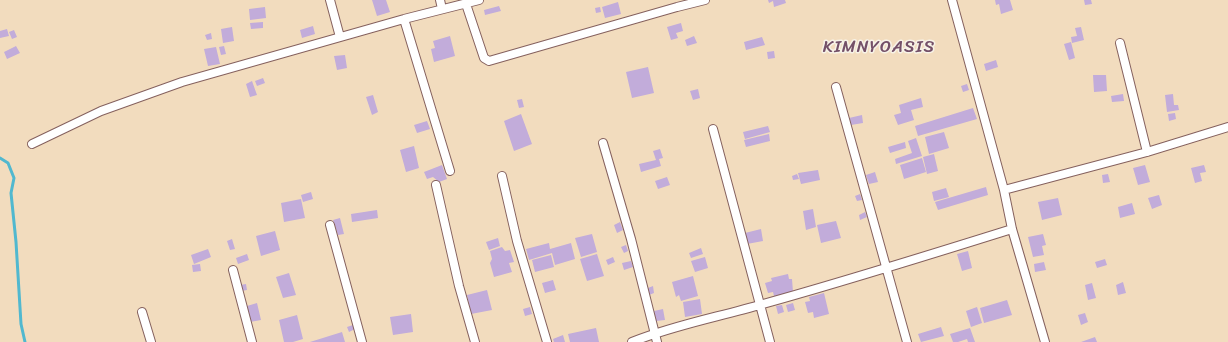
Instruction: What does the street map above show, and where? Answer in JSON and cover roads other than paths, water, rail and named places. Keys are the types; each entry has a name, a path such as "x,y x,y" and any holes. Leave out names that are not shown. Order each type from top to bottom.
{"street":[{"path":"330,0 340,37"},
{"path":"440,0 442,9"},
{"path":"32,144 101,111 182,82 404,19 479,0"},
{"path":"466,4 484,58 489,61 706,0"},
{"path":"952,0 1004,190 1012,229 1045,342"},
{"path":"404,19 450,171"},
{"path":"1120,43 1147,152"},
{"path":"836,87 907,342"},
{"path":"1004,190 1147,152 1228,127"},
{"path":"713,129 770,342"},
{"path":"603,143 657,342"},
{"path":"502,176 517,241 547,342"},
{"path":"436,185 459,286 475,342"},
{"path":"330,225 362,342"},
{"path":"632,342 655,333 761,305 886,269 1012,229"},
{"path":"233,270 252,342"},
{"path":"142,312 151,342"}],"waterway":[{"path":"0,158 8,163 14,178 11,193 16,242 21,324 25,342"}],"district":[{"name":"KIMNYOASIS","path":"879,48"}]}
